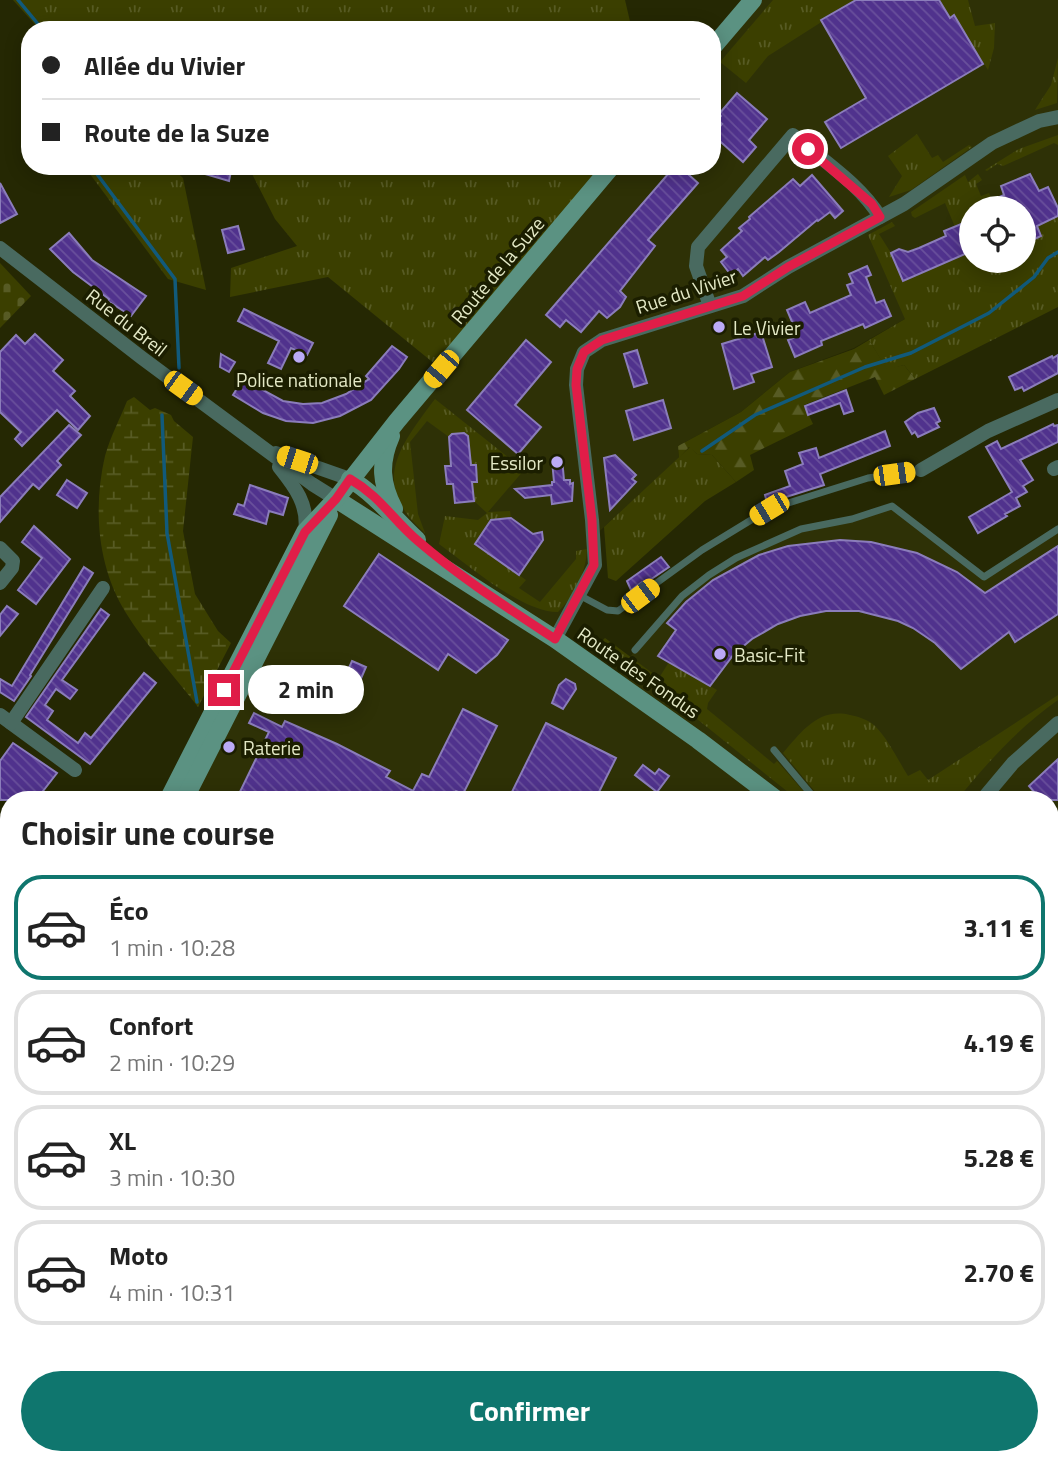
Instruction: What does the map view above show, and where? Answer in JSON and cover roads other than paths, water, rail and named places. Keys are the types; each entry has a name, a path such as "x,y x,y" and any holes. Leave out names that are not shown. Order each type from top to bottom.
{"main road":[{"path":"721,37 753,0"},
{"name":"Route de la Suze","path":"189,791 336,499 397,421 604,175"},
{"name":"Route des Fondus","path":"397,421 385,449 382,480 386,493 407,531"},
{"name":"Route des Fondus","path":"350,479 372,492 407,531 477,588"},
{"name":"Route de la Suze","path":"173,791 305,532 336,499"},
{"name":"Route des Fondus","path":"336,499 555,639 767,791"}],"street":[{"name":"Rue du Vivier","path":"555,639 594,565 592,520 576,385 577,369 582,356 592,345 743,296 788,267 904,204 992,143 1039,121 1058,117"},
{"path":"710,306 696,266 698,247 793,135 866,199 880,217"},
{"name":"Rue du Breil","path":"0,248 142,358 336,499"},
{"path":"921,470 988,431 1058,400"},
{"name":"Rue du Breil","path":"265,449 350,479"},
{"name":"Rue du Breil","path":"265,449 299,493 307,521 305,532"},
{"path":"0,548 13,561 12,568 0,583"},
{"path":"75,770 5,719 103,588"},
{"path":"990,791 1034,743 1058,723"}],"lane":[{"path":"579,595 607,610 618,611 702,550 769,509 868,478 921,470"},
{"path":"635,650 682,596 709,575 736,558 801,529 852,519 892,506 984,577 1058,529"},
{"path":"774,750 808,791"}],"waterway":[{"path":"18,0 36,21"},
{"path":"98,175 175,279 179,368"},
{"path":"702,451 755,415 865,367 911,353 989,313 1034,277 1048,258 1058,252"},
{"path":"162,415 167,533 197,702"}],"place":[{"name":"Le Vivier","path":"719,327"},
{"name":"Police nationale","path":"299,357"},
{"name":"Essilor","path":"557,462"},
{"name":"Basic-Fit","path":"720,654"},
{"name":"Raterie","path":"229,747"}]}
